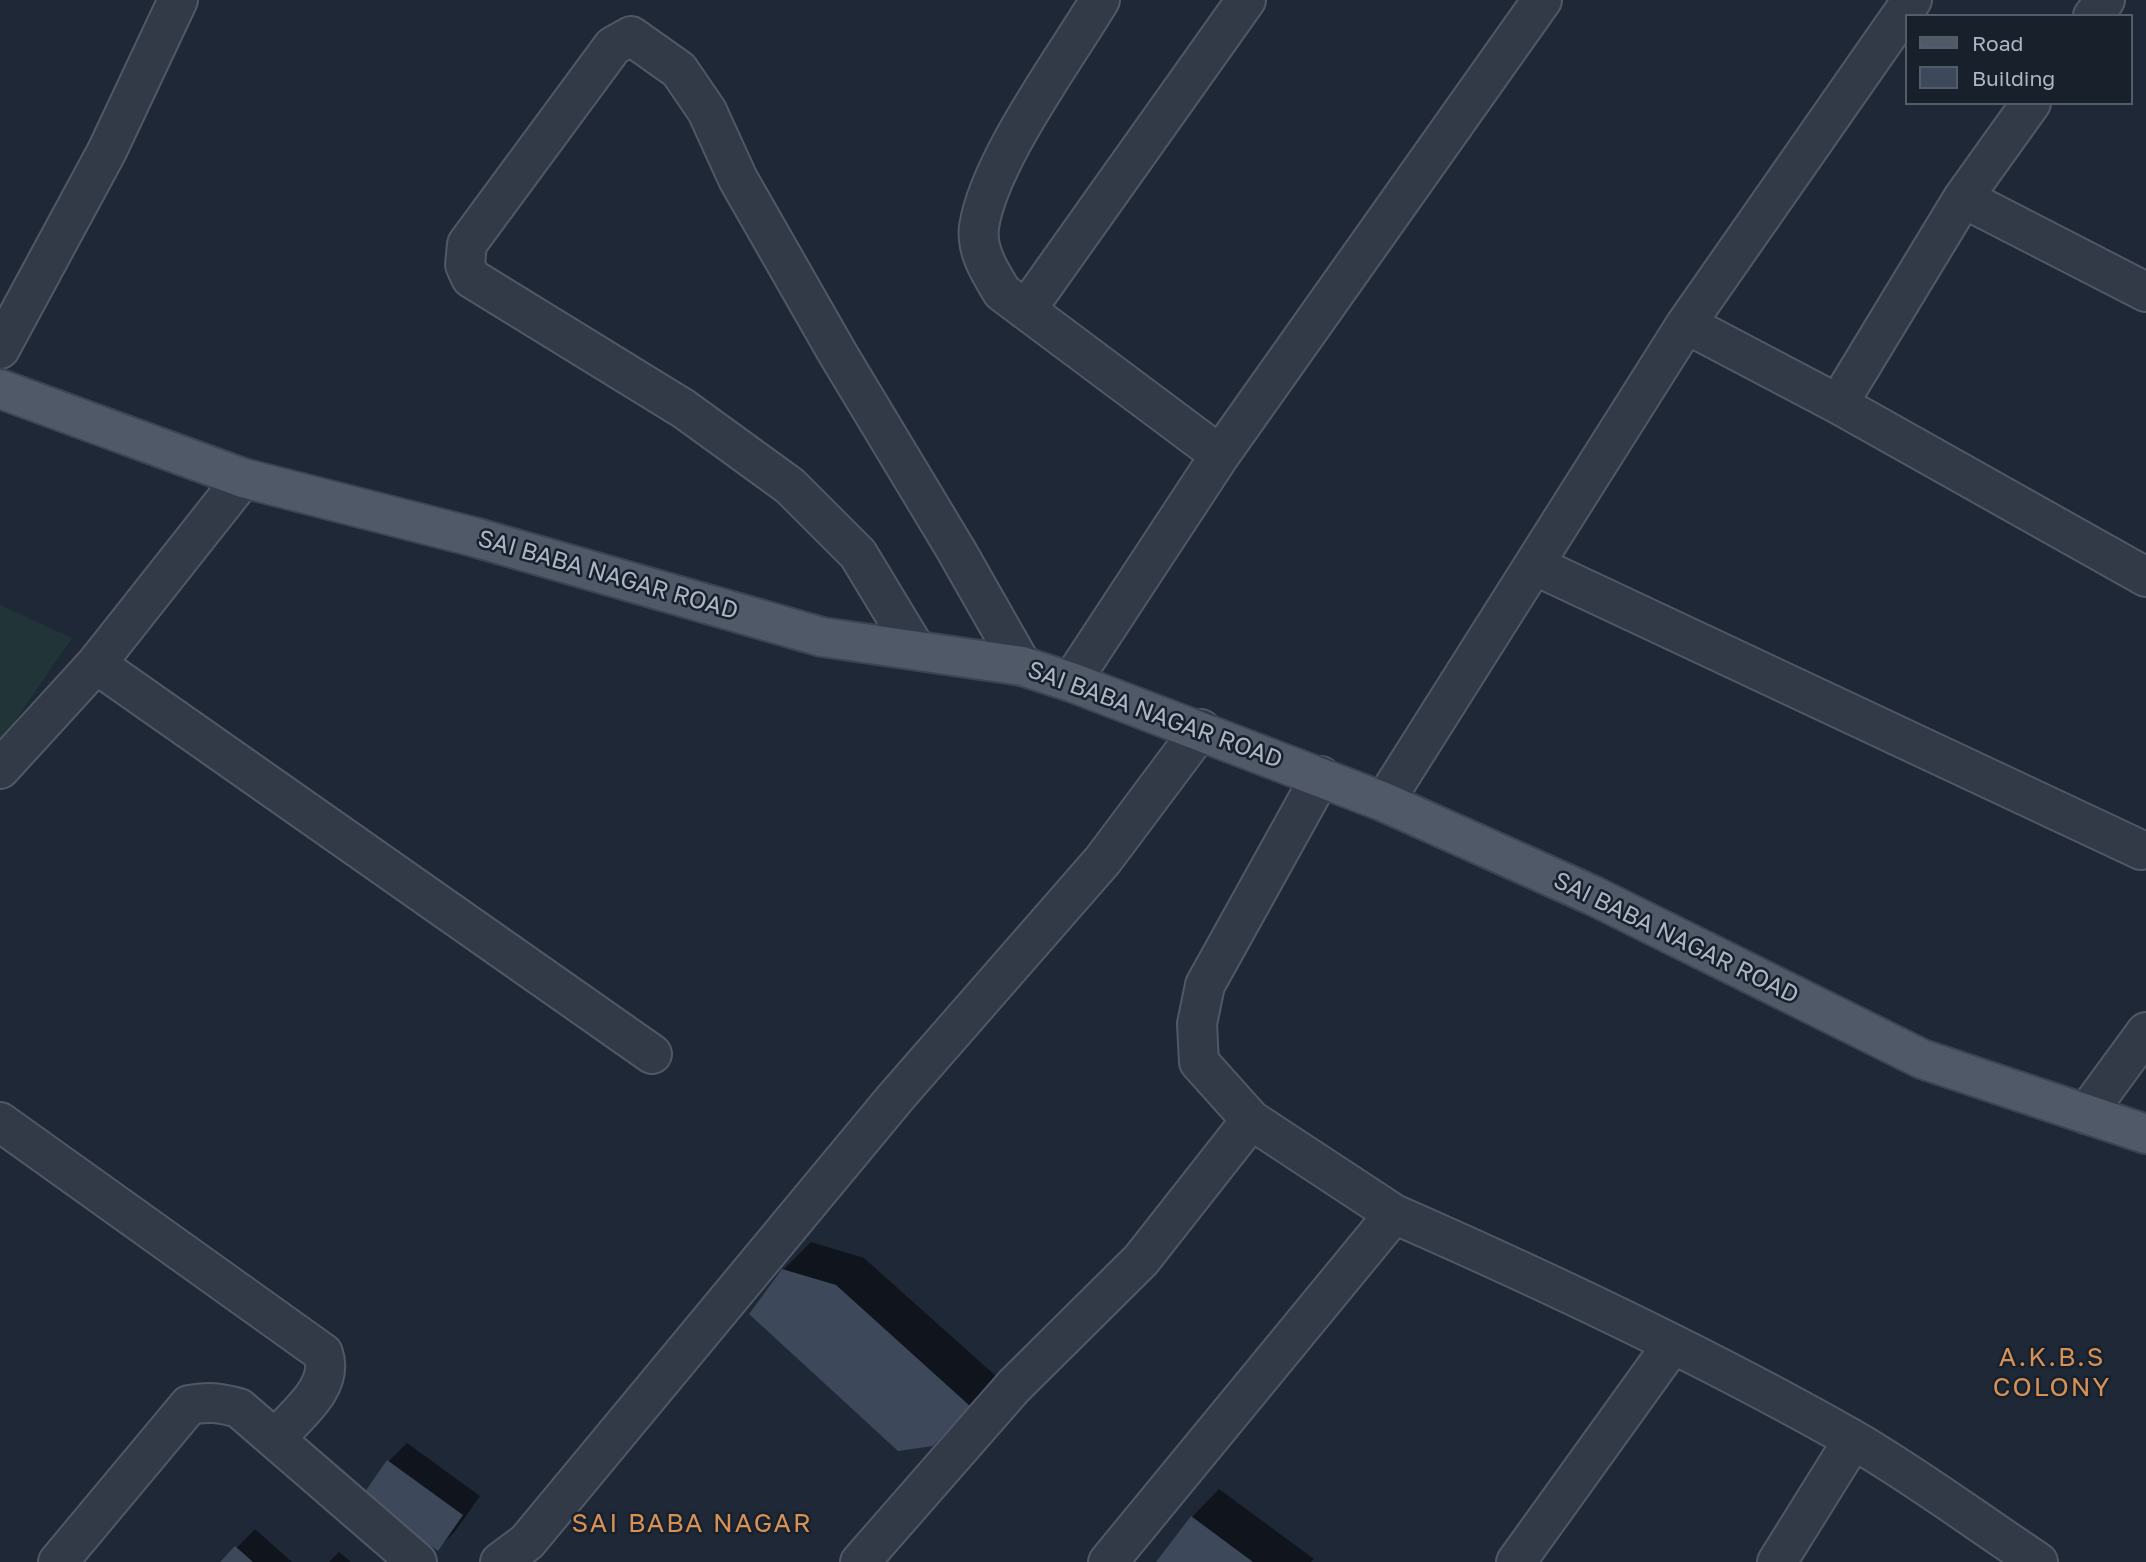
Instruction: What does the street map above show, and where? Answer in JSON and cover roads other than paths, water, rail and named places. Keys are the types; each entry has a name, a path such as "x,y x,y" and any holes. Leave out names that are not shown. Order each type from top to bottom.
{"main road":[{"name":"SAI BABA NAGAR ROAD","path":"0,389 243,478 474,537 822,637 1022,666 1071,682 1201,729 1384,802 1594,896 1922,1059 2146,1134"}],"street":[{"path":"0,349 107,151 178,0"},
{"path":"1100,0 1001,163 979,228 984,261 1002,292 1220,455"},
{"path":"1026,310 1246,0"},
{"path":"1071,682 1220,455 1542,0"},
{"path":"1384,802 1536,566 1686,324 1912,0"},
{"path":"916,650 858,554 790,486 684,409 471,278 465,265 467,244 613,47 631,36 679,70 707,111 738,179 831,342 957,550 1022,666"},
{"path":"1838,404 1964,198 2030,105"},
{"path":"1964,198 2146,292"},
{"path":"1686,324 1838,404 2146,577"},
{"path":"0,769 96,664 243,478"},
{"path":"1536,566 2141,850"},
{"path":"96,664 652,1054"},
{"path":"500,1562 535,1532 897,1097 1103,860 1201,729"},
{"path":"1321,776 1205,985 1197,1024 1199,1062 1251,1120 1394,1214 1500,1260 1672,1345 1853,1440 2038,1562"},
{"path":"2086,1114 2146,1032"},
{"path":"860,1562 1014,1385 1141,1260 1251,1120"},
{"path":"0,1122 323,1353 328,1367 324,1383 275,1439"},
{"path":"1108,1562 1394,1214"},
{"path":"1516,1562 1672,1345"},
{"path":"58,1562 189,1405 220,1402 239,1408 417,1562"},
{"path":"1777,1562 1853,1440"}],"district":[{"name":"A.K.B.S COLONY","path":"2052,1373"},
{"name":"SAI BABA NAGAR","path":"692,1524"}]}
